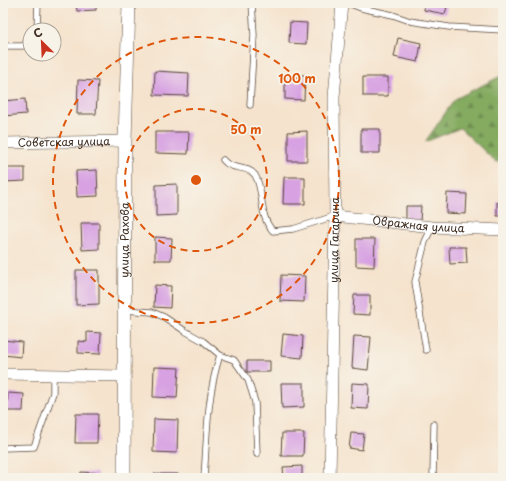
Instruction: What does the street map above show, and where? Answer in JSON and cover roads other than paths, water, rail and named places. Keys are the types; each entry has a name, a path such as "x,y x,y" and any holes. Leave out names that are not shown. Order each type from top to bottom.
{"street":[{"name":"улица Рахова","path":"124,478 124,141 128,3"},
{"name":"улица Гагарина","path":"330,478 335,216 334,98 342,3"},
{"name":"Советская улица","path":"3,143 124,141"},
{"name":"Овражная улица","path":"335,216 432,227 503,230"},
{"path":"3,374 124,376"}],"lane":[{"path":"37,22 38,3"},
{"path":"250,106 254,35 252,3"},
{"path":"348,3 410,21 449,27 503,30"},
{"path":"3,46 22,46"},
{"path":"223,160 229,166 248,170 255,175 265,220 273,231 293,229 335,216"},
{"path":"426,350 415,282 425,242 432,227"},
{"path":"124,310 152,312 164,317 203,341 220,355 234,360 248,380 255,402 257,454"},
{"path":"204,478 210,406 216,367 220,355"},
{"path":"3,448 34,447 53,393 53,375"},
{"path":"433,478 434,424"}]}
